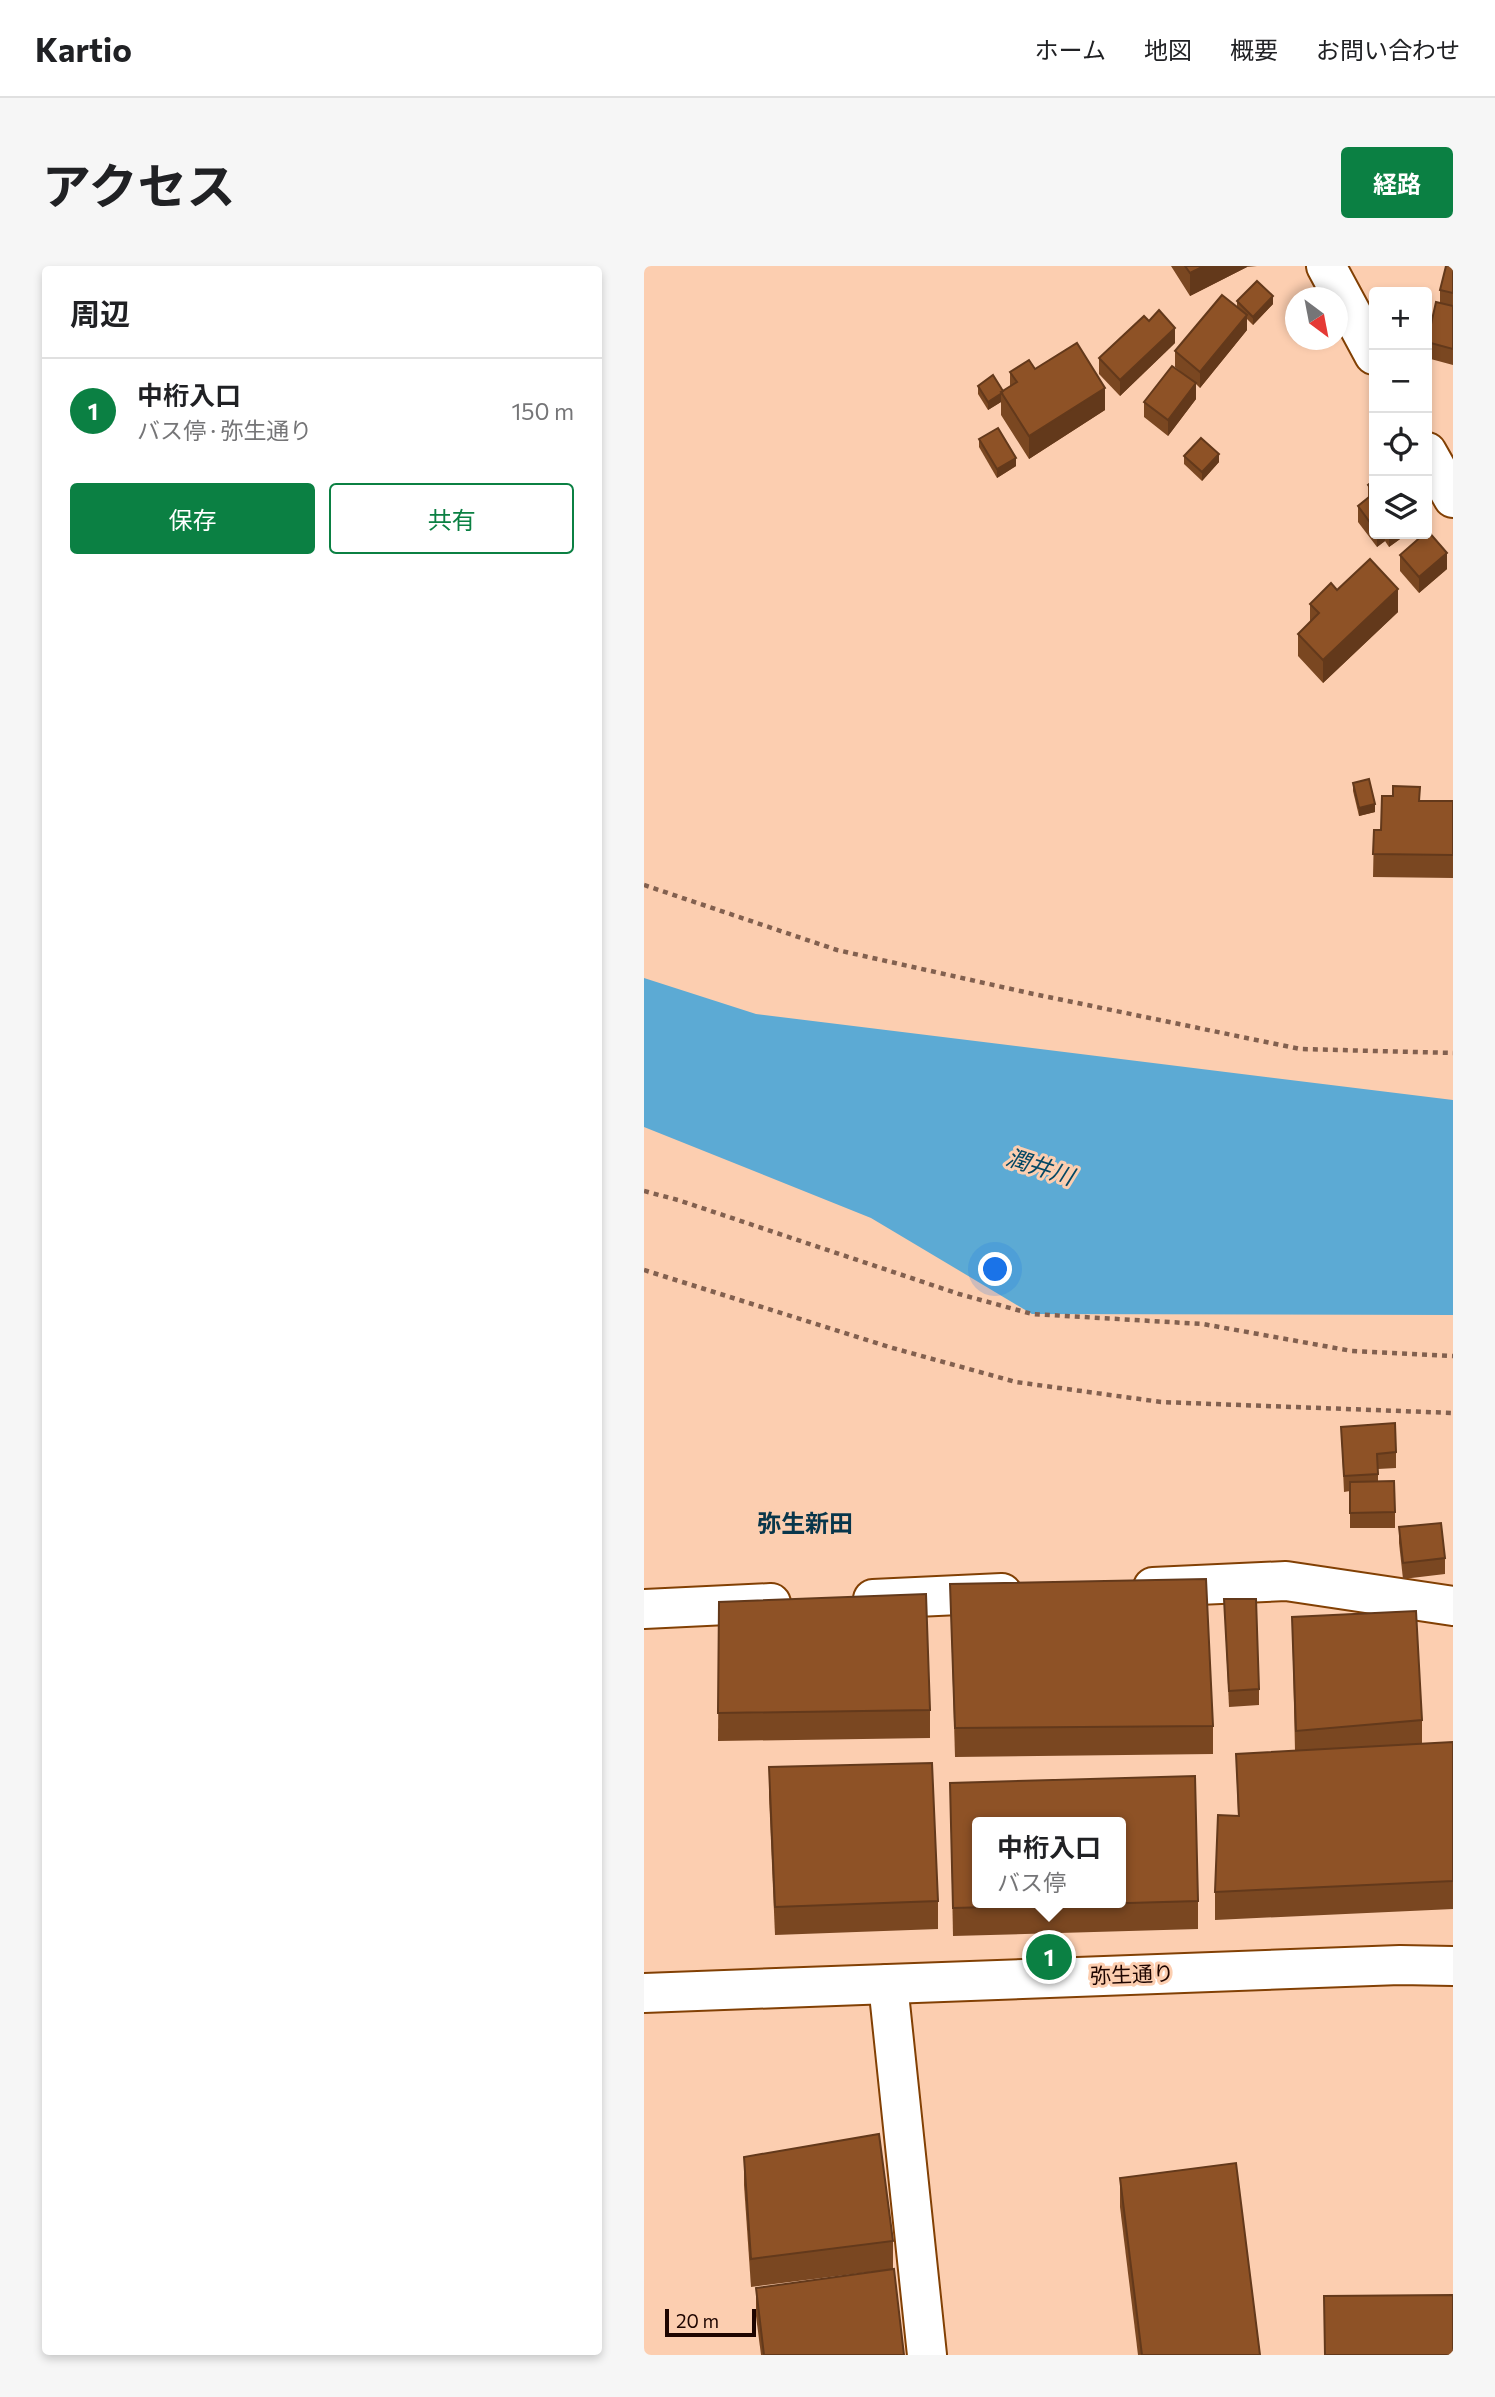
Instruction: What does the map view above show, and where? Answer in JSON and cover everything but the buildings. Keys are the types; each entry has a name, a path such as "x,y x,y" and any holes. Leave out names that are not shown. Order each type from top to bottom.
{"street":[{"path":"1326,266 1371,350"},
{"path":"1432,461 1453,498"},
{"path":"1120,1588 1286,1581 1453,1606"},
{"path":"843,1600 1037,1592"},
{"path":"644,1609 802,1602"},
{"name":"弥生通り","path":"644,1993 1400,1965 1453,1966"},
{"path":"888,1984 927,2355"}],"path":[{"path":"644,885 837,950 1042,996 1300,1049 1453,1053"},
{"path":"644,1191 959,1294 1032,1314 1203,1324 1352,1351 1453,1356"},
{"path":"644,1270 889,1347 1016,1382 1161,1402 1453,1413"}],"water":[{"name":"潤井川","path":"644,978 756,1014 1453,1100 1453,1315 1032,1314 871,1218 644,1127"}],"place":[{"name":"中桁入口","path":"1049,1957"}],"district":[{"name":"弥生新田","path":"805,1524"}]}
